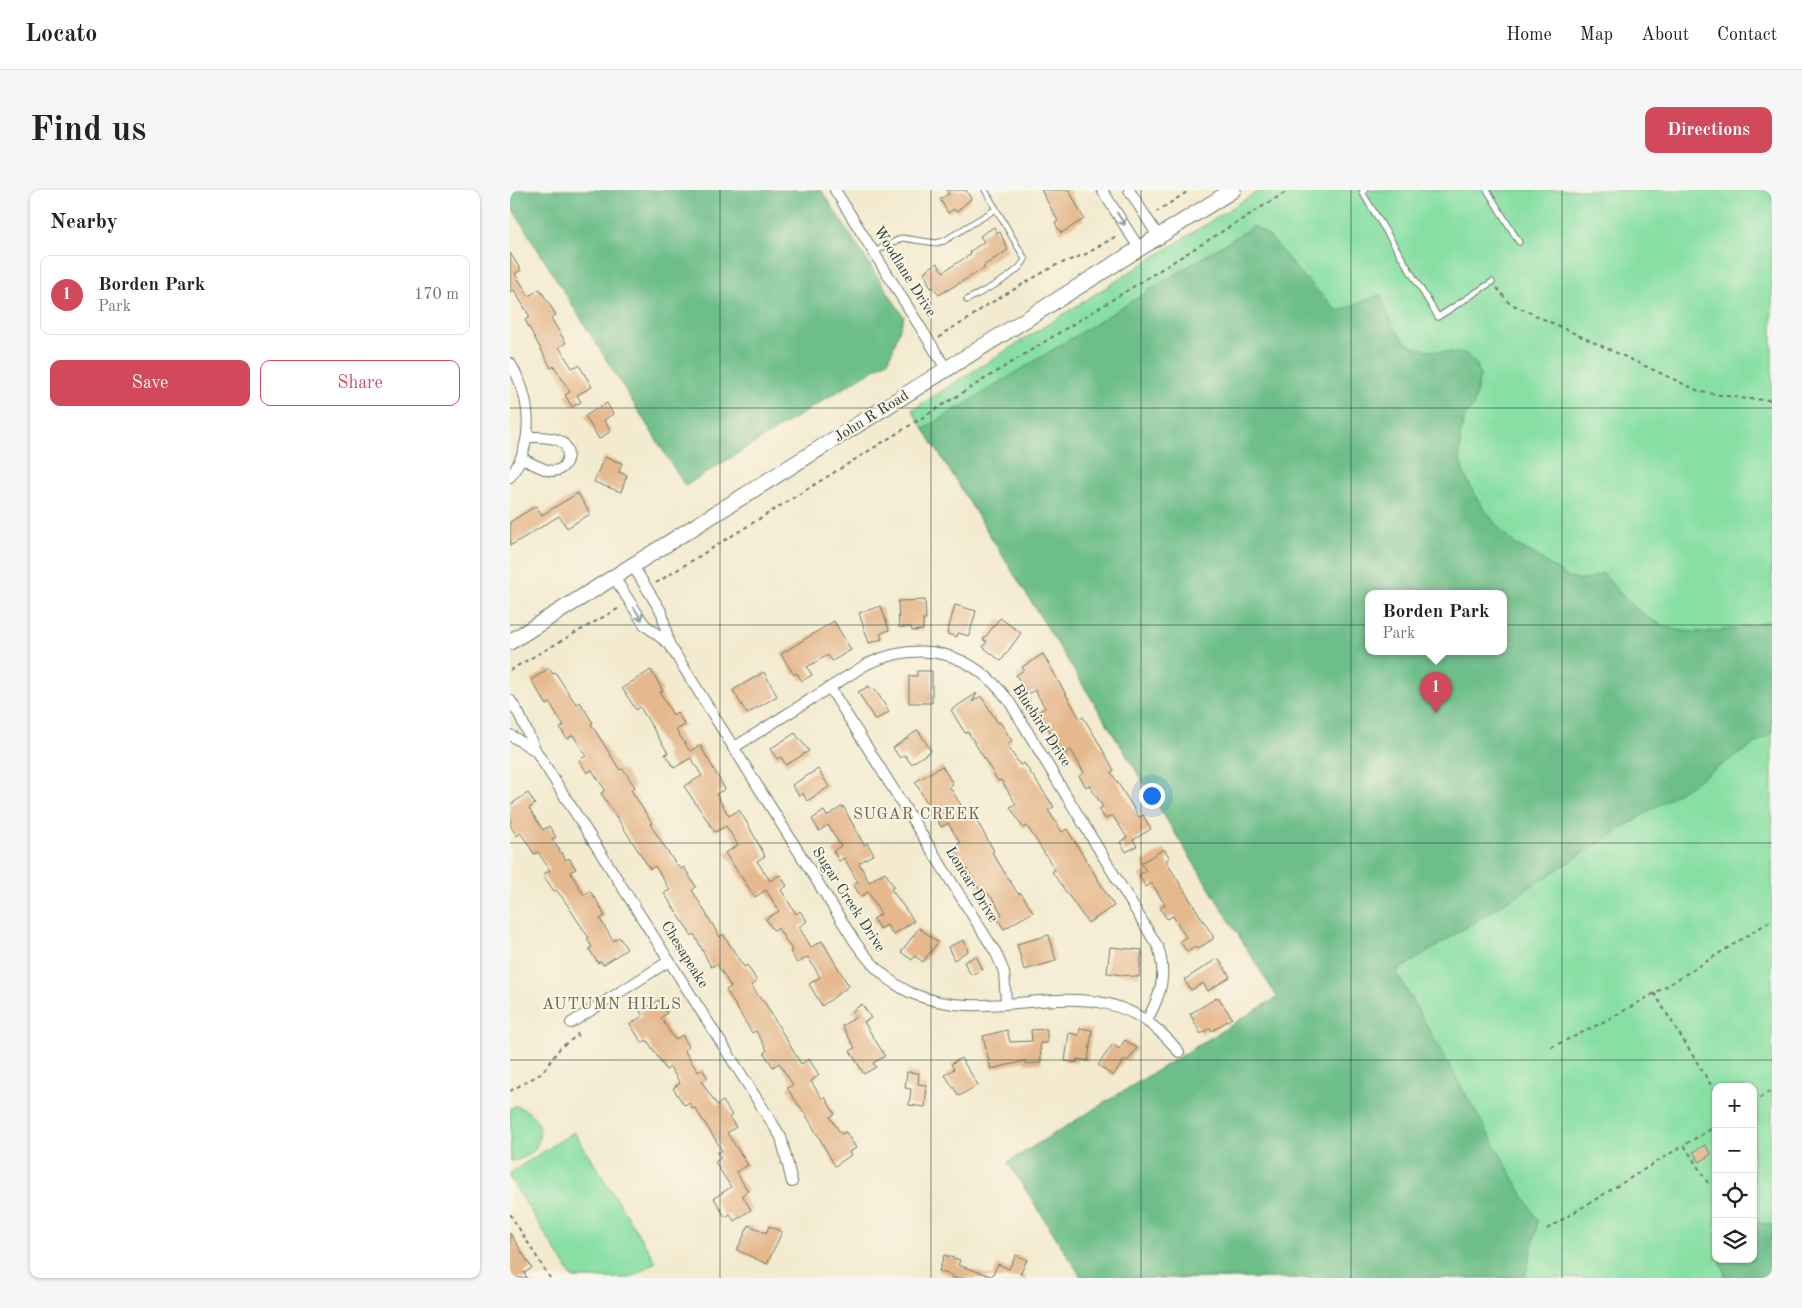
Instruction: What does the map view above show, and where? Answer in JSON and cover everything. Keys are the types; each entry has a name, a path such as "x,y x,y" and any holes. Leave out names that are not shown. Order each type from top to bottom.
{"main road":[{"name":"John R Road","path":"510,642 1232,190"}],"street":[{"name":"Woodlane Drive","path":"835,190 947,370"},
{"path":"1102,190 1139,248"},
{"path":"1129,190 1158,236"},
{"path":"510,363 524,395 527,436 521,458 510,477"},
{"path":"521,458 550,471 556,471 566,464 568,458 568,450 564,443 558,439 527,436"},
{"name":"Sugar Creek Drive","path":"633,566 662,613 669,644 850,934 874,966 898,986 928,999 966,1004 1095,1000 1124,1009 1147,1020 1169,1039 1179,1052"},
{"name":"Sugar Creek Drive","path":"614,577 644,624 669,644"},
{"name":"Bluebird Drive","path":"733,748 874,661 913,651 942,654 964,661 994,683 1010,701 1158,947 1164,964 1163,979 1155,1006 1147,1020"},
{"name":"Loncar Drive","path":"830,688 996,953 1004,972 1006,1002"},
{"name":"Chesapeake","path":"510,700 519,714 536,752 781,1137 792,1182"},
{"name":"Chesapeake","path":"510,735 536,752"},
{"path":"571,1023 670,961"}],"lane":[{"path":"967,300 1010,276 1023,264 1025,259 985,190"},
{"path":"1365,190 1362,192 1438,317 1492,282"},
{"path":"1486,190 1519,242"},
{"path":"874,253 902,238 936,243 996,209"}],"path":[{"path":"1157,211 1190,190"},
{"path":"647,589 1289,190"},
{"path":"939,338 945,332 967,320 984,307 1054,266 1086,254 1117,236"},
{"path":"1492,282 1509,303 1701,392 1747,399 1772,400"},
{"path":"510,670 615,611 629,600"},
{"path":"1551,1047 1585,1032 1654,993 1772,920"},
{"path":"1654,993 1712,1087"},
{"path":"510,1091 542,1073 560,1048 578,1035 571,1023"},
{"path":"1757,1099 1772,1090"},
{"path":"1547,1229 1713,1128"},
{"path":"1684,1146 1708,1183"},
{"path":"510,1214 550,1278"}],"green space":[{"path":"510,190 821,190 904,317 889,360 685,486 510,205"},
{"path":"1260,190 1772,190 1772,1278 1082,1278 1008,1162 1277,997 912,410"},
{"path":"1254,226 1270,237 1299,272 1338,311 1380,295 1395,327 1401,337 1409,344 1430,351 1465,353 1477,365 1480,376 1473,407 1465,416 1460,435 1460,460 1463,472 1477,499 1498,527 1515,544 1536,555 1567,577 1585,580 1603,573 1617,590 1641,612 1670,628 1681,631 1707,632 1749,626 1772,620 1772,733 1396,972 1538,1221 1525,1278 1082,1278 1008,1162 1277,997 924,429"},
{"path":"515,1106 526,1110 534,1117 540,1135 532,1152 523,1158 511,1161 510,1109"},
{"path":"574,1132 656,1262 630,1278 573,1278 510,1178 510,1173"},
{"path":"1757,1223 1772,1225 1772,1278 1726,1278 1721,1263 1757,1263"}],"building":[{"path":"947,190 966,190 971,199 956,212 954,209 948,213 940,199 949,194"},
{"path":"1041,190 1069,190 1084,219 1061,233 1055,223 1058,221"},
{"path":"994,227 997,233 1000,232 1008,250 983,266 985,268 939,295 933,287 931,288 924,272 937,263 943,272 971,254 969,252 984,242 980,236"},
{"path":"510,253 521,270 515,274 529,296 540,289 556,315 551,318 566,343 559,347 572,368 579,365 592,387 577,395 581,402 572,407 565,395 570,392 554,366 551,368 525,320 530,317 514,290 510,292"},
{"path":"607,403 613,414 604,420 611,431 599,439 585,416"},
{"path":"604,457 622,463 619,472 627,475 621,492 594,482"},
{"path":"578,493 590,514 567,528 559,516 510,546 510,522 536,506 542,515"},
{"path":"925,600 926,620 923,620 923,630 912,631 911,627 899,627 898,601"},
{"path":"955,605 976,611 969,636 958,633 957,637 947,634"},
{"path":"881,606 889,630 880,634 882,639 869,643 859,613"},
{"path":"1000,618 1021,633 1001,661 983,647 987,641 983,640"},
{"path":"834,621 851,650 832,661 828,655 807,667 812,675 802,681 797,673 794,675 781,654"},
{"path":"1043,654 1080,719 1083,717 1096,738 1114,770 1111,772 1139,817 1143,815 1151,829 1133,840 1137,846 1126,852 1120,842 1127,837 1112,815 1105,819 1099,809 1103,807 1089,785 1086,787 1079,776 1084,773 1071,750 1064,754 1038,712 1045,708 1035,690 1028,694 1016,675 1024,670 1022,667"},
{"path":"549,668 553,674 555,672 573,700 577,704 580,702 593,723 591,724 620,770 623,769 635,787 631,790 652,823 650,824 675,863 681,869 684,867 696,887 692,890 720,937 723,934 744,967 747,965 757,981 751,985 763,1000 801,1064 809,1059 819,1075 811,1081 822,1099 825,1097 835,1114 830,1117 841,1134 846,1132 856,1148 849,1152 851,1155 835,1166 809,1120 787,1088 793,1085 779,1063 773,1067 764,1053 767,1050 756,1031 752,1033 726,990 731,987 717,964 711,967 694,934 692,936 664,893 670,890 655,866 650,869 601,793 605,790 592,770 587,773 579,760 586,756 573,735 567,739 560,728 564,726 550,703 547,705 531,680"},
{"path":"651,670 663,691 660,692 673,715 677,712 685,725 676,730 690,751 700,745 725,789 716,794 729,816 739,810 746,821 765,856 757,861 770,881 780,875 787,886 781,890 796,914 800,911 807,921 799,927 811,947 822,941 849,986 822,1006 809,984 820,977 808,957 797,963 790,951 792,950 778,928 773,930 766,919 779,911 766,890 755,897 725,853 738,845 726,826 715,832 684,786 702,776 691,758 674,768 665,754 668,753 640,707 636,710 622,688"},
{"path":"917,671 932,671 932,703 909,703 909,676 917,676"},
{"path":"764,672 777,696 747,714 733,690"},
{"path":"869,686 872,690 875,689 889,712 875,720 858,692"},
{"path":"977,693 972,702 981,696 998,723 1000,722 1012,741 1007,745 1020,765 1024,763 1054,807 1048,810 1062,832 1067,829 1114,906 1088,923 1052,872 1055,870 1027,826 1023,828 1010,807 1016,804 1001,780 998,781 968,732 965,733 951,710"},
{"path":"918,730 931,751 911,764 905,755 900,758 893,748"},
{"path":"795,733 809,751 786,765 781,757 777,759 770,749"},
{"path":"942,766 953,784 949,786 964,810 969,807 994,851 992,852 1018,894 1021,893 1033,912 1004,929 997,918 1002,914 987,892 983,895 953,847 960,843 948,823 941,827 915,782"},
{"path":"818,769 829,787 807,801 803,793 799,796 792,785"},
{"path":"528,793 535,804 529,808 543,830 549,826 556,837 552,839 566,860 569,858 576,869 570,872 584,895 590,891 597,901 605,916 600,919 613,941 619,937 627,949 603,965 601,961 598,963 589,949 592,947 587,939 589,938 562,897 556,890 554,891 543,875 550,870 538,852 534,854 521,833 517,836 510,825 510,805"},
{"path":"843,806 864,845 867,843 874,854 859,863 869,882 885,872 894,887 891,889 914,921 893,935 887,925 880,929 873,919 881,914 868,892 861,897 853,884 858,882 844,858 839,861 833,851 841,846 828,825 819,831 812,819 824,811 827,816"},
{"path":"1164,849 1170,858 1166,860 1172,871 1213,936 1213,939 1197,949 1195,947 1187,952 1180,941 1186,937 1173,916 1167,919 1160,908 1165,905 1152,883 1146,887 1139,875 1146,871 1141,863"},
{"path":"919,928 938,942 923,962 915,956 912,960 901,952"},
{"path":"1049,935 1056,961 1024,970 1017,944"},
{"path":"964,940 968,951 954,960 948,947"},
{"path":"1110,947 1142,950 1139,977 1107,973"},
{"path":"976,956 983,970 971,975 964,962"},
{"path":"1218,958 1230,977 1208,991 1203,983 1191,990 1184,980"},
{"path":"1218,997 1232,1018 1212,1031 1210,1028 1201,1034 1190,1014"},
{"path":"659,1000 667,1013 661,1018 675,1040 682,1035 689,1047 684,1050 698,1072 702,1069 708,1078 702,1082 717,1105 723,1101 732,1115 729,1117 736,1127 727,1133 748,1165 736,1172 748,1191 742,1195 751,1210 734,1221 730,1214 725,1217 714,1198 731,1187 715,1162 721,1158 717,1153 722,1150 695,1108 693,1109 689,1103 684,1105 673,1088 680,1083 670,1067 666,1070 647,1040 642,1043 630,1024 643,1016 640,1012"},
{"path":"862,1004 871,1018 864,1022 885,1056 873,1063 876,1067 864,1074 850,1051 855,1048 842,1026 856,1017 852,1011"},
{"path":"1080,1028 1092,1030 1088,1061 1077,1059 1076,1063 1065,1061 1069,1033 1079,1035"},
{"path":"1047,1029 1047,1043 1040,1043 1041,1063 1025,1064 1025,1061 991,1069 983,1036 1007,1030 1010,1042 1032,1041 1031,1030"},
{"path":"1125,1040 1137,1048 1128,1061 1125,1059 1113,1076 1098,1065 1113,1044 1119,1049"},
{"path":"961,1058 978,1085 959,1096 945,1075 954,1069 951,1064"},
{"path":"907,1072 919,1073 918,1084 927,1085 925,1107 909,1105 911,1089 905,1088"},
{"path":"1705,1145 1711,1154 1700,1162 1693,1152"},
{"path":"749,1225 766,1233 769,1226 782,1232 767,1264 737,1250"},
{"path":"510,1233 532,1268 524,1273 527,1278 510,1278"},
{"path":"944,1255 960,1260 958,1265 991,1276 991,1278 952,1278 953,1276 939,1271"},
{"path":"1016,1255 1027,1260 1020,1274 1029,1278 991,1278 998,1264 1009,1269"}],"place":[{"name":"Borden Park","path":"1436,713"}],"district":[{"name":"SUGAR CREEK","path":"917,815"},
{"name":"AUTUMN HILLS","path":"612,1005"}]}
